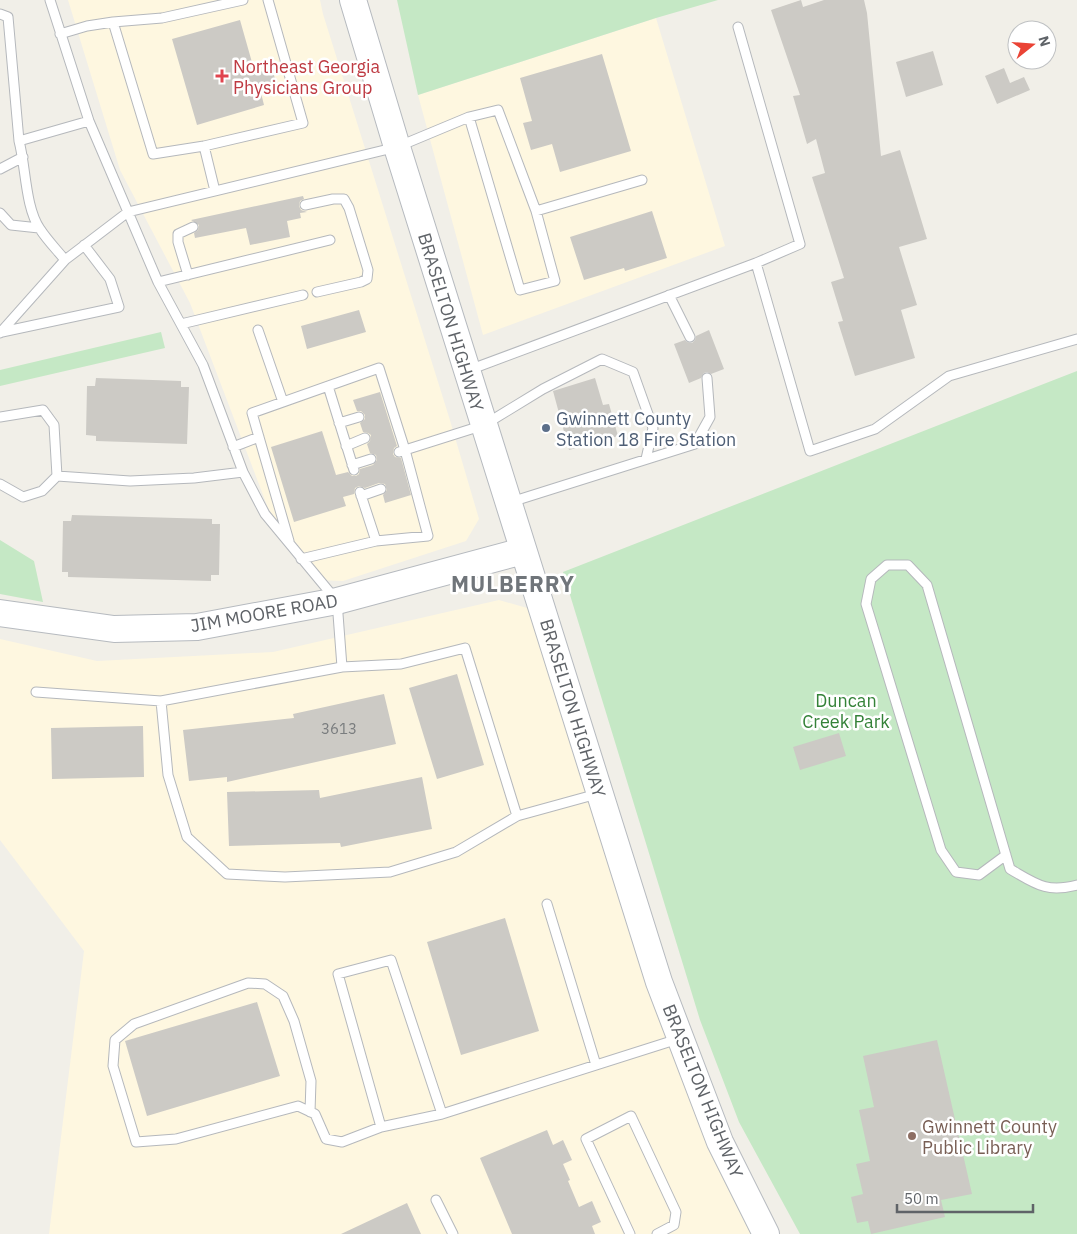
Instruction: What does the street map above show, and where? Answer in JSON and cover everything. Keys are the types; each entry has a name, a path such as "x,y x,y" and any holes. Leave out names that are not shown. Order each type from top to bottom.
{"main road":[{"name":"BRASELTON HIGHWAY","path":"353,0 396,147 659,982 720,1142 763,1233"},
{"name":"JIM MOORE ROAD","path":"0,613 114,628 197,628 337,601 523,551"}],"lane":[{"path":"50,0 89,121 158,282 203,366 243,472 265,514 337,601 342,667"},
{"path":"60,34 87,26 162,18 243,0"},
{"path":"113,22 153,154 204,146 303,123 268,0"},
{"path":"0,14 8,17 19,141 23,156 28,197 39,228 65,260"},
{"path":"466,371 800,244 738,27"},
{"path":"1,332 65,260 128,212 396,147 469,117 498,110 536,211 556,281 520,290 469,117"},
{"path":"19,141 89,121"},
{"path":"204,146 215,191"},
{"path":"0,169 23,156"},
{"path":"536,211 642,180"},
{"path":"305,205 333,198 344,199 349,208 368,270 367,279 317,292"},
{"path":"0,214 11,225 39,228"},
{"path":"188,275 178,242 178,234 193,227"},
{"path":"158,282 330,240"},
{"path":"1,332 119,307 110,279 84,245"},
{"path":"756,262 810,451 874,429 949,376 1077,339"},
{"path":"181,324 303,295"},
{"path":"669,295 690,336"},
{"path":"258,330 282,402"},
{"path":"402,451 484,425 543,389 602,359 633,372 653,428 646,460"},
{"path":"291,546 252,413 379,368 388,408 428,536 376,541 301,559"},
{"path":"508,503 695,444 710,416 707,378"},
{"path":"328,386 353,468 372,459"},
{"path":"0,417 43,410 54,425 57,476 42,491 23,497 0,484"},
{"path":"339,423 359,417"},
{"path":"233,447 259,437"},
{"path":"346,446 365,438"},
{"path":"57,476 130,481 194,478 243,472"},
{"path":"376,541 361,494 381,489"},
{"path":"1006,855 979,875 956,872 941,850 866,604 871,580 886,565 908,565 927,585 1006,855 1010,869 1038,885 1060,889 1077,885"},
{"path":"36,692 161,700 342,667 401,664 465,648 517,816"},
{"path":"161,700 168,774 186,838 227,874 285,877 390,872 456,852 517,816 599,793"},
{"path":"547,904 596,1065"},
{"path":"381,1127 338,974 391,960 442,1114"},
{"path":"310,1112 311,1082 294,1021 283,996 265,984 248,983 134,1024 115,1040 113,1066 136,1142 176,1140 298,1106 310,1112 315,1114 326,1139 342,1142 381,1127 442,1114 681,1038"},
{"path":"630,1234 586,1139 631,1116 676,1212 674,1225 657,1234"},
{"path":"436,1200 453,1234"}],"shaded area":[{"path":"68,0 320,0 479,519 466,541 343,581 315,580 268,508 190,303 120,170"},
{"path":"656,18 725,246 483,335 418,95"},
{"path":"499,600 534,610 757,1234 49,1234 84,951 0,840 0,639 97,661 273,652"}],"green space":[{"path":"397,0 718,0 656,18 418,95"},
{"path":"161,332 165,348 0,386 0,370"},
{"name":"Duncan Creek Park","path":"1077,371 1077,1234 800,1234 739,1122 700,1020 563,572"},
{"path":"0,540 34,561 43,602 0,594"}],"building":[{"path":"801,0 803,7 824,0 864,0 867,13 881,156 900,150 927,239 899,247 917,305 901,310 915,358 855,376 838,322 843,321 831,282 844,278 812,177 825,173 816,139 807,144 793,96 800,95 771,10"},
{"path":"240,20 255,73 272,69 277,85 260,89 264,105 197,125 172,39"},
{"path":"933,51 943,85 906,97 896,62"},
{"path":"602,54 631,151 560,172 552,144 531,150 523,123 532,121 520,78"},
{"path":"1004,68 1010,83 1024,77 1030,90 997,104 985,76"},
{"path":"303,196 304,199 300,201 299,206 301,210 307,212 300,213 301,218 287,221 290,237 250,245 246,228 195,238 194,233 198,230 199,225 191,220"},
{"path":"652,211 667,258 625,271 624,268 584,280 570,237"},
{"path":"359,310 366,332 307,349 301,326"},
{"path":"709,330 724,369 711,374 704,373 701,378 689,383 674,344 685,340 692,343 696,336"},
{"path":"96,378 181,381 181,387 189,387 187,444 96,441 96,436 86,435 87,386 95,386"},
{"path":"595,378 603,405 609,404 618,436 569,450 553,391"},
{"path":"380,392 397,446 394,448 393,454 395,457 401,458 411,495 385,503 383,495 387,490 385,484 379,483 365,488 359,486 355,488 354,494 343,497 346,506 294,522 271,447 322,431 336,475 348,472 352,476 356,476 359,474 360,469 373,465 377,460 376,455 370,453 367,444 370,441 371,435 363,432 360,423 365,419 365,415 361,411 357,411 353,400"},
{"path":"72,515 212,519 212,524 220,524 219,575 211,575 211,581 68,577 68,572 62,572 63,521 71,521"},
{"path":"457,674 484,765 437,779 409,688"},
{"path":"384,694 396,744 227,782 227,777 189,781 183,730 294,718 293,714"},
{"path":"143,726 144,777 52,779 51,728"},
{"path":"839,733 846,756 800,770 793,747"},
{"path":"422,777 432,829 341,847 340,843 229,846 227,792 319,790 320,798"},
{"path":"505,918 539,1031 461,1055 427,942"},
{"path":"257,1002 280,1076 147,1116 125,1041"},
{"name":"Gwinnett County Public Library","path":"937,1040 972,1194 941,1200 945,1217 871,1234 868,1221 857,1223 851,1197 863,1194 856,1164 870,1161 859,1110 874,1107 863,1056"},
{"path":"547,1130 553,1145 563,1140 572,1160 563,1164 579,1207 592,1201 601,1222 592,1226 595,1234 512,1234 480,1158"},
{"path":"407,1203 421,1234 341,1234"}],"place":[{"name":"Northeast Georgia Physicians Group","path":"222,76"},
{"name":"Gwinnett County Station 18 Fire Station","path":"546,428"},
{"name":"Gwinnett County Public Library","path":"912,1136"}],"district":[{"name":"MULBERRY","path":"513,583"}]}
